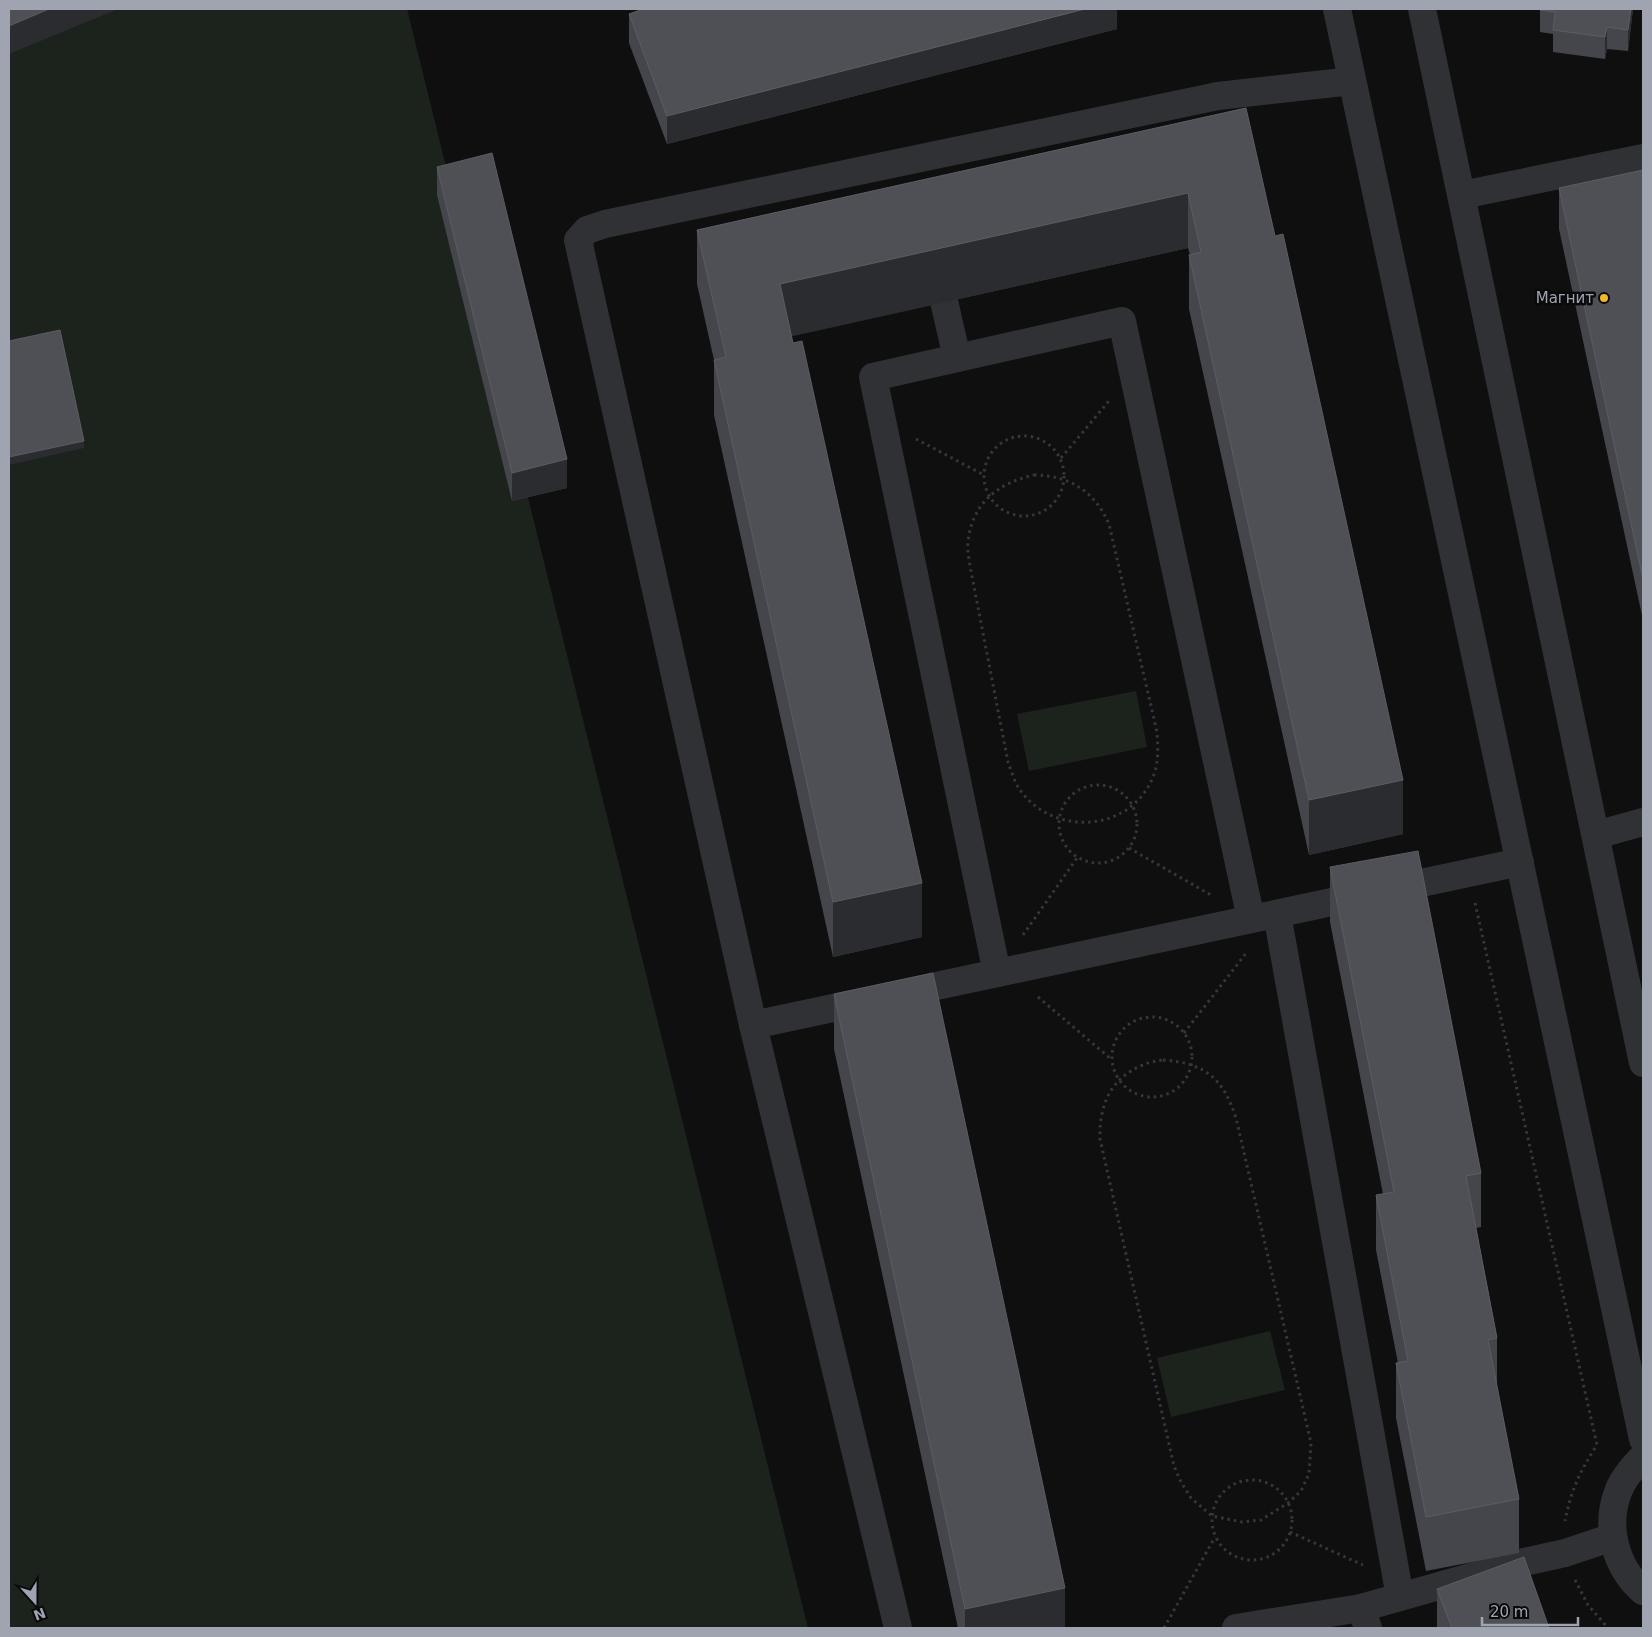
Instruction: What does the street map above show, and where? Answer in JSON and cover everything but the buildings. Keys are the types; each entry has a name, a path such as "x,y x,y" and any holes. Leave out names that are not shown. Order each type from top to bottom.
{"street":[{"path":"1337,9 1643,1440"},
{"path":"1422,9 1643,1063"},
{"path":"898,1628 753,1025 578,240 587,230 605,224 1218,96 1352,81"},
{"path":"1462,196 1643,158"},
{"path":"912,160 918,188"},
{"path":"930,242 957,358"},
{"path":"1002,972 873,376 1122,321 1264,917 1399,1589"},
{"path":"1596,835 1643,822"},
{"path":"753,1025 1520,862"},
{"path":"1643,1457 1630,1471 1618,1491 1613,1514 1613,1537 1620,1562 1634,1583 1643,1591"},
{"path":"1236,1628 1365,1618 1399,1589 1565,1554 1613,1537"}],"path":[{"path":"1061,458 1133,372"},
{"path":"882,420 984,475"},
{"path":"1017,436 1030,436 1043,440 1061,458 1064,470 1060,495 1042,513 1029,516 1015,515 1003,510 992,501 986,489 984,475 986,462 994,450 1004,441 1017,436"},
{"path":"1042,475 1064,479 1080,487 1092,497 1102,510 1109,524 1157,732 1158,755 1152,778 1140,798 1121,812 1100,821 1076,823 1053,817 1033,805 1018,787 1008,762 970,566 968,543 973,521 980,506 1004,485 1018,479 1042,475"},
{"path":"1102,784 1114,788 1132,804 1137,818 1137,831 1125,854 1114,861 1101,864 1089,863 1077,858 1067,849 1060,838 1059,819 1066,800 1076,791 1088,786 1102,784"},
{"path":"1129,848 1264,917"},
{"path":"1077,858 1002,972 1112,1059"},
{"path":"1468,873 1597,1445 1579,1473 1568,1501 1563,1527 1565,1554 1576,1583 1588,1605 1608,1628"},
{"path":"1184,1033 1248,951"},
{"path":"1155,1017 1176,1025 1184,1033 1190,1043 1192,1065 1188,1075 1175,1090 1161,1096 1145,1096 1126,1088 1114,1070 1112,1059 1117,1037 1124,1028 1144,1018 1155,1017"},
{"path":"1163,1060 1183,1061 1202,1069 1218,1082 1230,1098 1311,1443 1309,1474 1300,1491 1288,1503 1261,1520 1242,1522 1212,1516 1191,1498 1180,1482 1174,1466 1100,1139 1099,1120 1104,1103 1119,1080 1143,1064 1163,1060"},
{"path":"1251,1480 1273,1486 1282,1493 1288,1503 1292,1517 1290,1532 1285,1543 1277,1552 1266,1558 1254,1560 1242,1559 1231,1555 1222,1547 1215,1537 1212,1527 1212,1516 1215,1504 1229,1487 1251,1480"},
{"path":"1290,1532 1399,1589"},
{"path":"1164,1628 1215,1537"}],"shaded area":[{"path":"9,9 407,9 808,1628 9,1628"},
{"path":"1136,691 1147,747 1029,771 1017,714"},
{"path":"1270,1331 1285,1390 1171,1417 1157,1358"}],"place":[{"name":"Магнит","path":"1604,298"}]}
